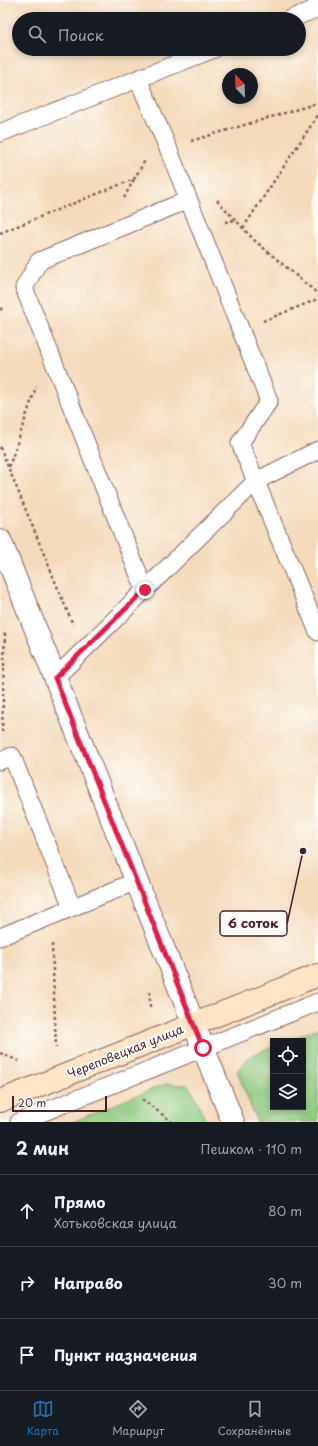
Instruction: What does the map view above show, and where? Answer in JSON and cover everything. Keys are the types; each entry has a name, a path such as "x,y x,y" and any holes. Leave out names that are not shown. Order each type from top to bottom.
{"main road":[{"name":"Череповецкая улица","path":"0,1101 318,975"}],"street":[{"path":"0,540 233,1122"}],"lane":[{"path":"306,13 316,9 317,0"},
{"path":"0,133 196,56"},
{"path":"138,79 269,401 240,443 318,632"},
{"path":"145,590 24,288 38,261 188,200"},
{"path":"55,678 256,481 318,450"},
{"path":"1,761 12,756 72,907"},
{"path":"0,937 137,881"},
{"path":"18,1122 318,1002"}],"path":[{"path":"0,233 134,178 164,141 318,103"},
{"path":"243,228 318,115"},
{"path":"215,198 254,240 318,294"},
{"path":"241,330 318,299"},
{"path":"9,468 49,349"},
{"path":"0,447 84,651"},
{"path":"1,761 6,626"},
{"path":"52,916 56,1047"},
{"path":"0,1053 19,1061"},
{"path":"134,1097 142,1099 172,1122"}],"green space":[{"path":"318,1028 318,1122 257,1122 237,1071 250,1056 270,1048 270,1110 306,1110 306,1038 294,1038"},
{"path":"165,1084 187,1085 194,1094 206,1122 72,1122"}],"place":[{"name":"6 соток","path":"303,851"}],"route":[{"path":"145,590 55,678 203,1048"}]}
